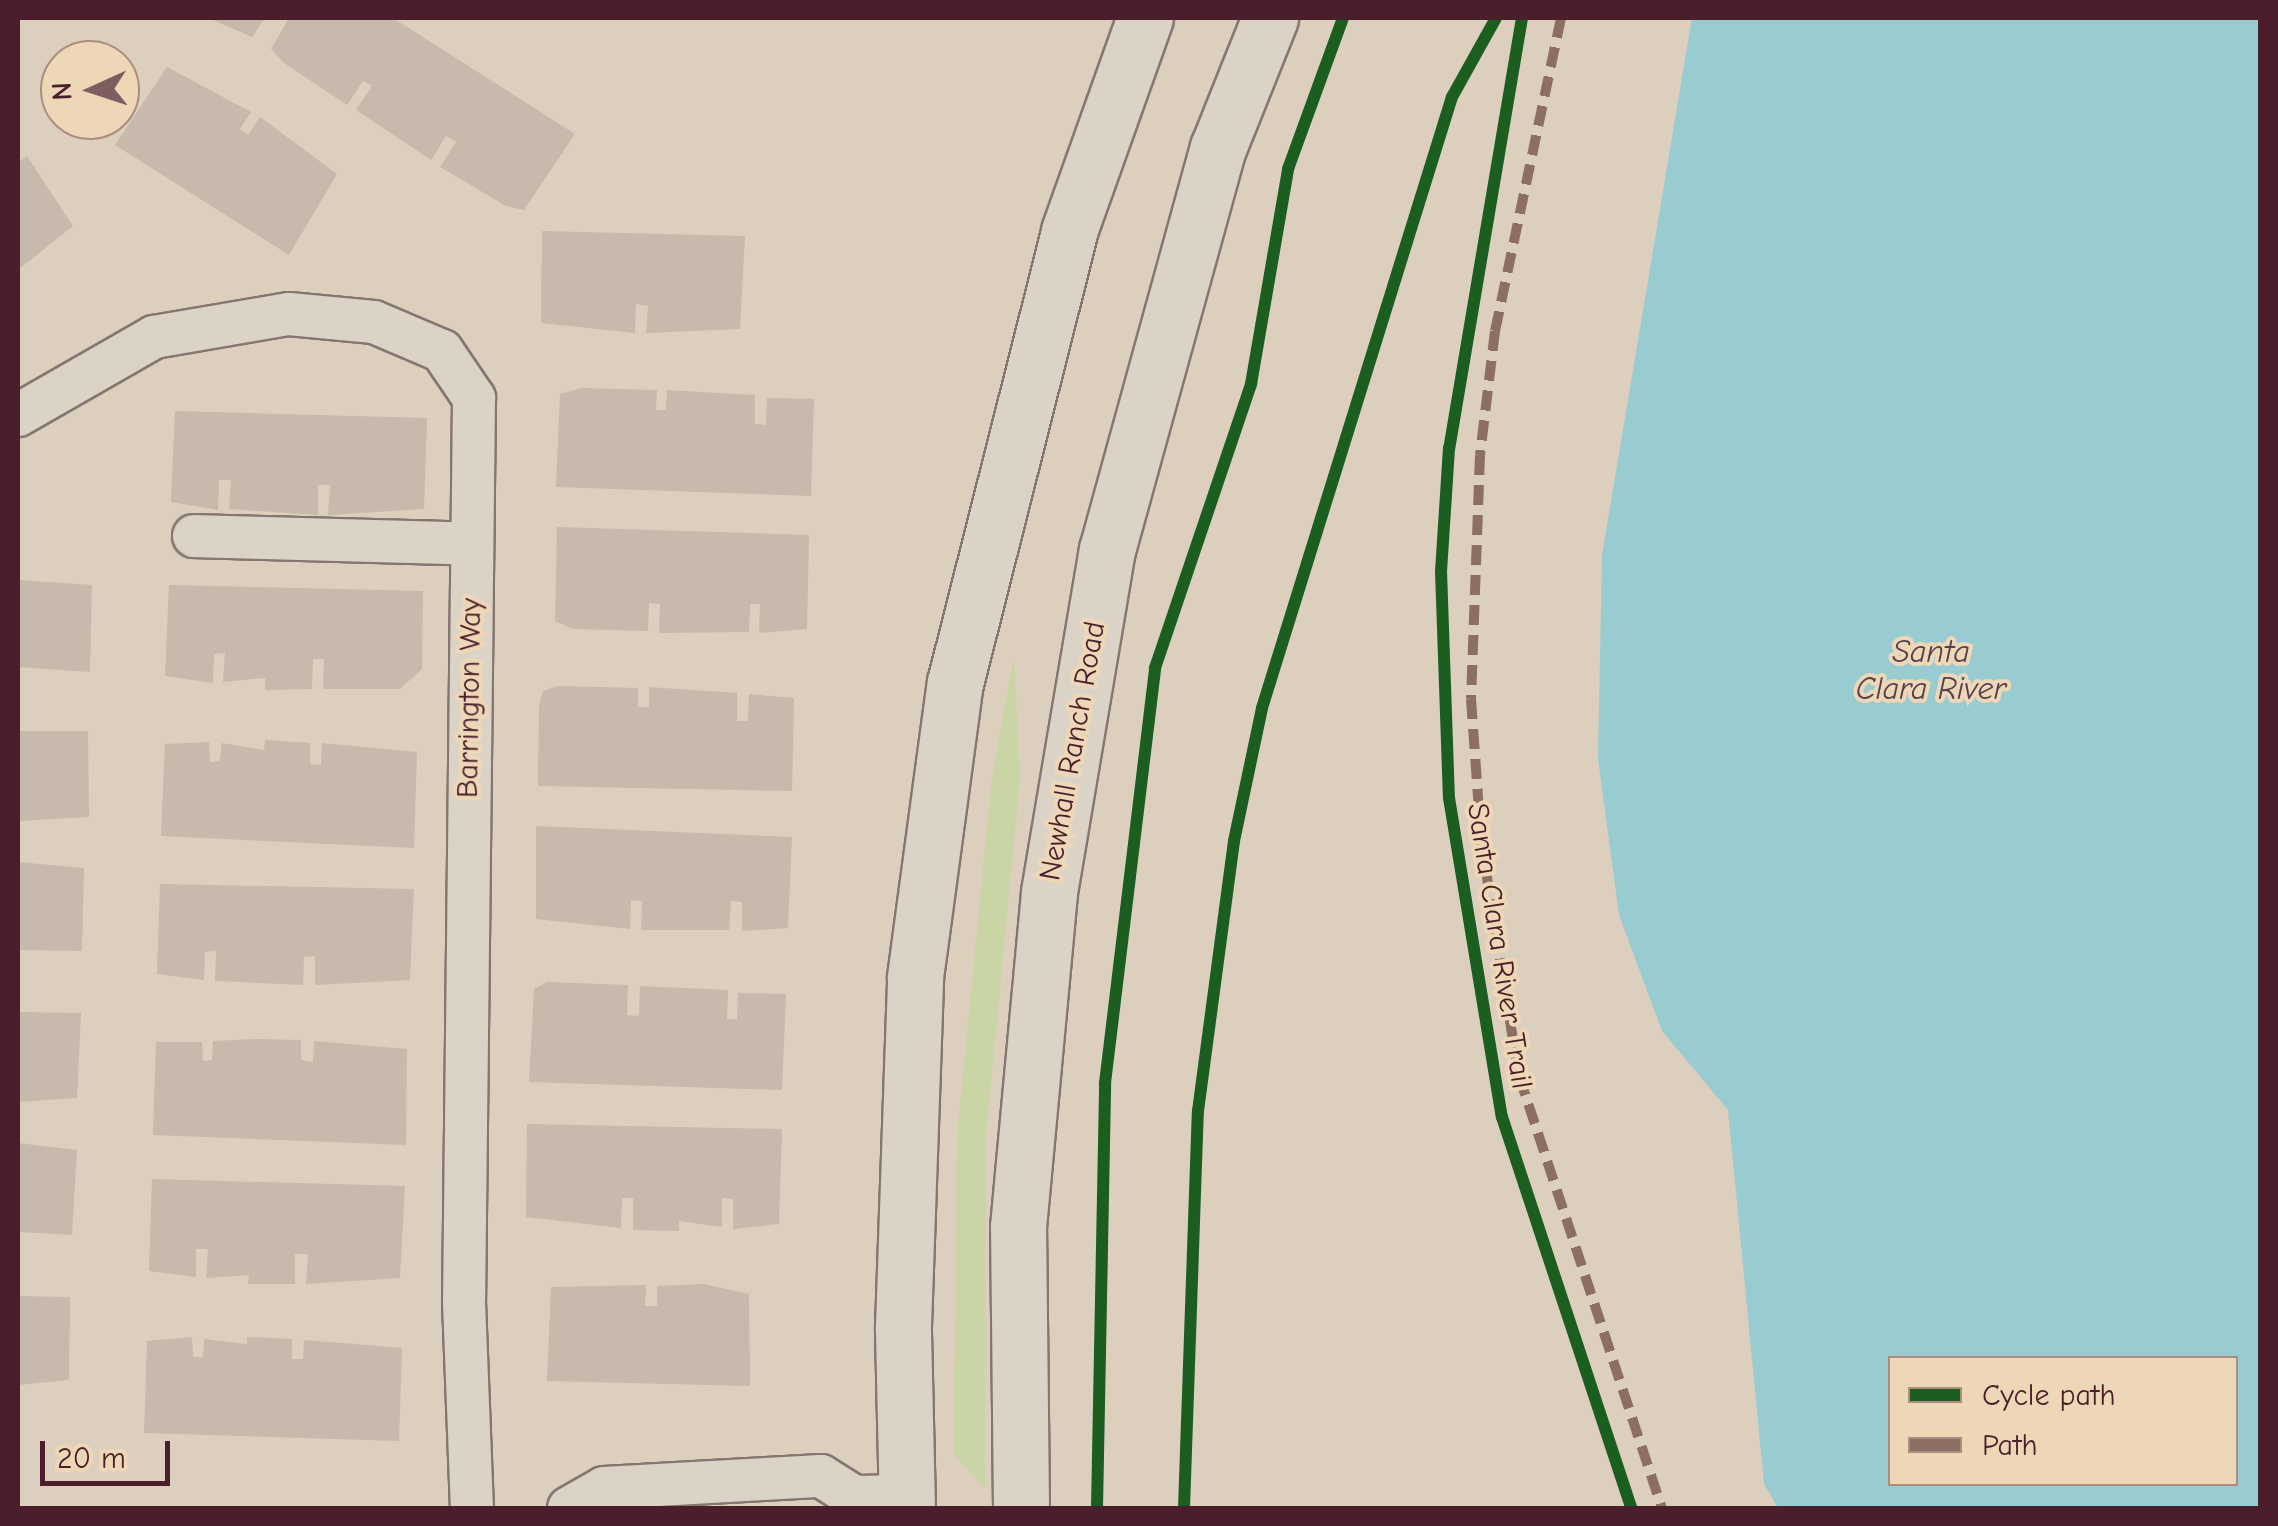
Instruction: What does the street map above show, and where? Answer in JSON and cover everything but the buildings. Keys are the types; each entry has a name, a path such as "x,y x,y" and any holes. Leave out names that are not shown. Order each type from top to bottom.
{"main road":[{"path":"893,1504 915,978 955,683 1069,231 1145,18"},
{"name":"Newhall Ranch Road","path":"1021,1508 1018,1227 1049,892 1107,550 1218,148 1270,18"}],"street":[{"name":"Barrington Way","path":"18,416 154,338 289,314 374,322 442,351 474,398 464,1302 472,1508"},
{"path":"194,536 472,544"},
{"path":"569,1508 604,1488 821,1476 893,1504"}],"green space":[{"path":"1014,656 1020,778 986,1136 985,1489 954,1454 957,1134 992,777"}],"water":[{"name":"Santa Clara River","path":"1692,18 2260,18 2260,1508 1778,1508 1764,1484 1728,1110 1662,1031 1619,915 1598,759 1602,555"}],"marked path":[{"path":"1561,18 1495,331 1480,455 1471,699 1481,840 1519,1076 1662,1508"}],"cycle path":[{"path":"1097,1508 1105,1083 1155,668 1251,384 1288,169 1343,18"},
{"path":"1184,1508 1198,1111 1234,841 1262,708 1452,97 1496,18"},
{"name":"Santa Clara River Trail","path":"1522,18 1449,448 1441,571 1449,798 1502,1117 1631,1508"}]}
